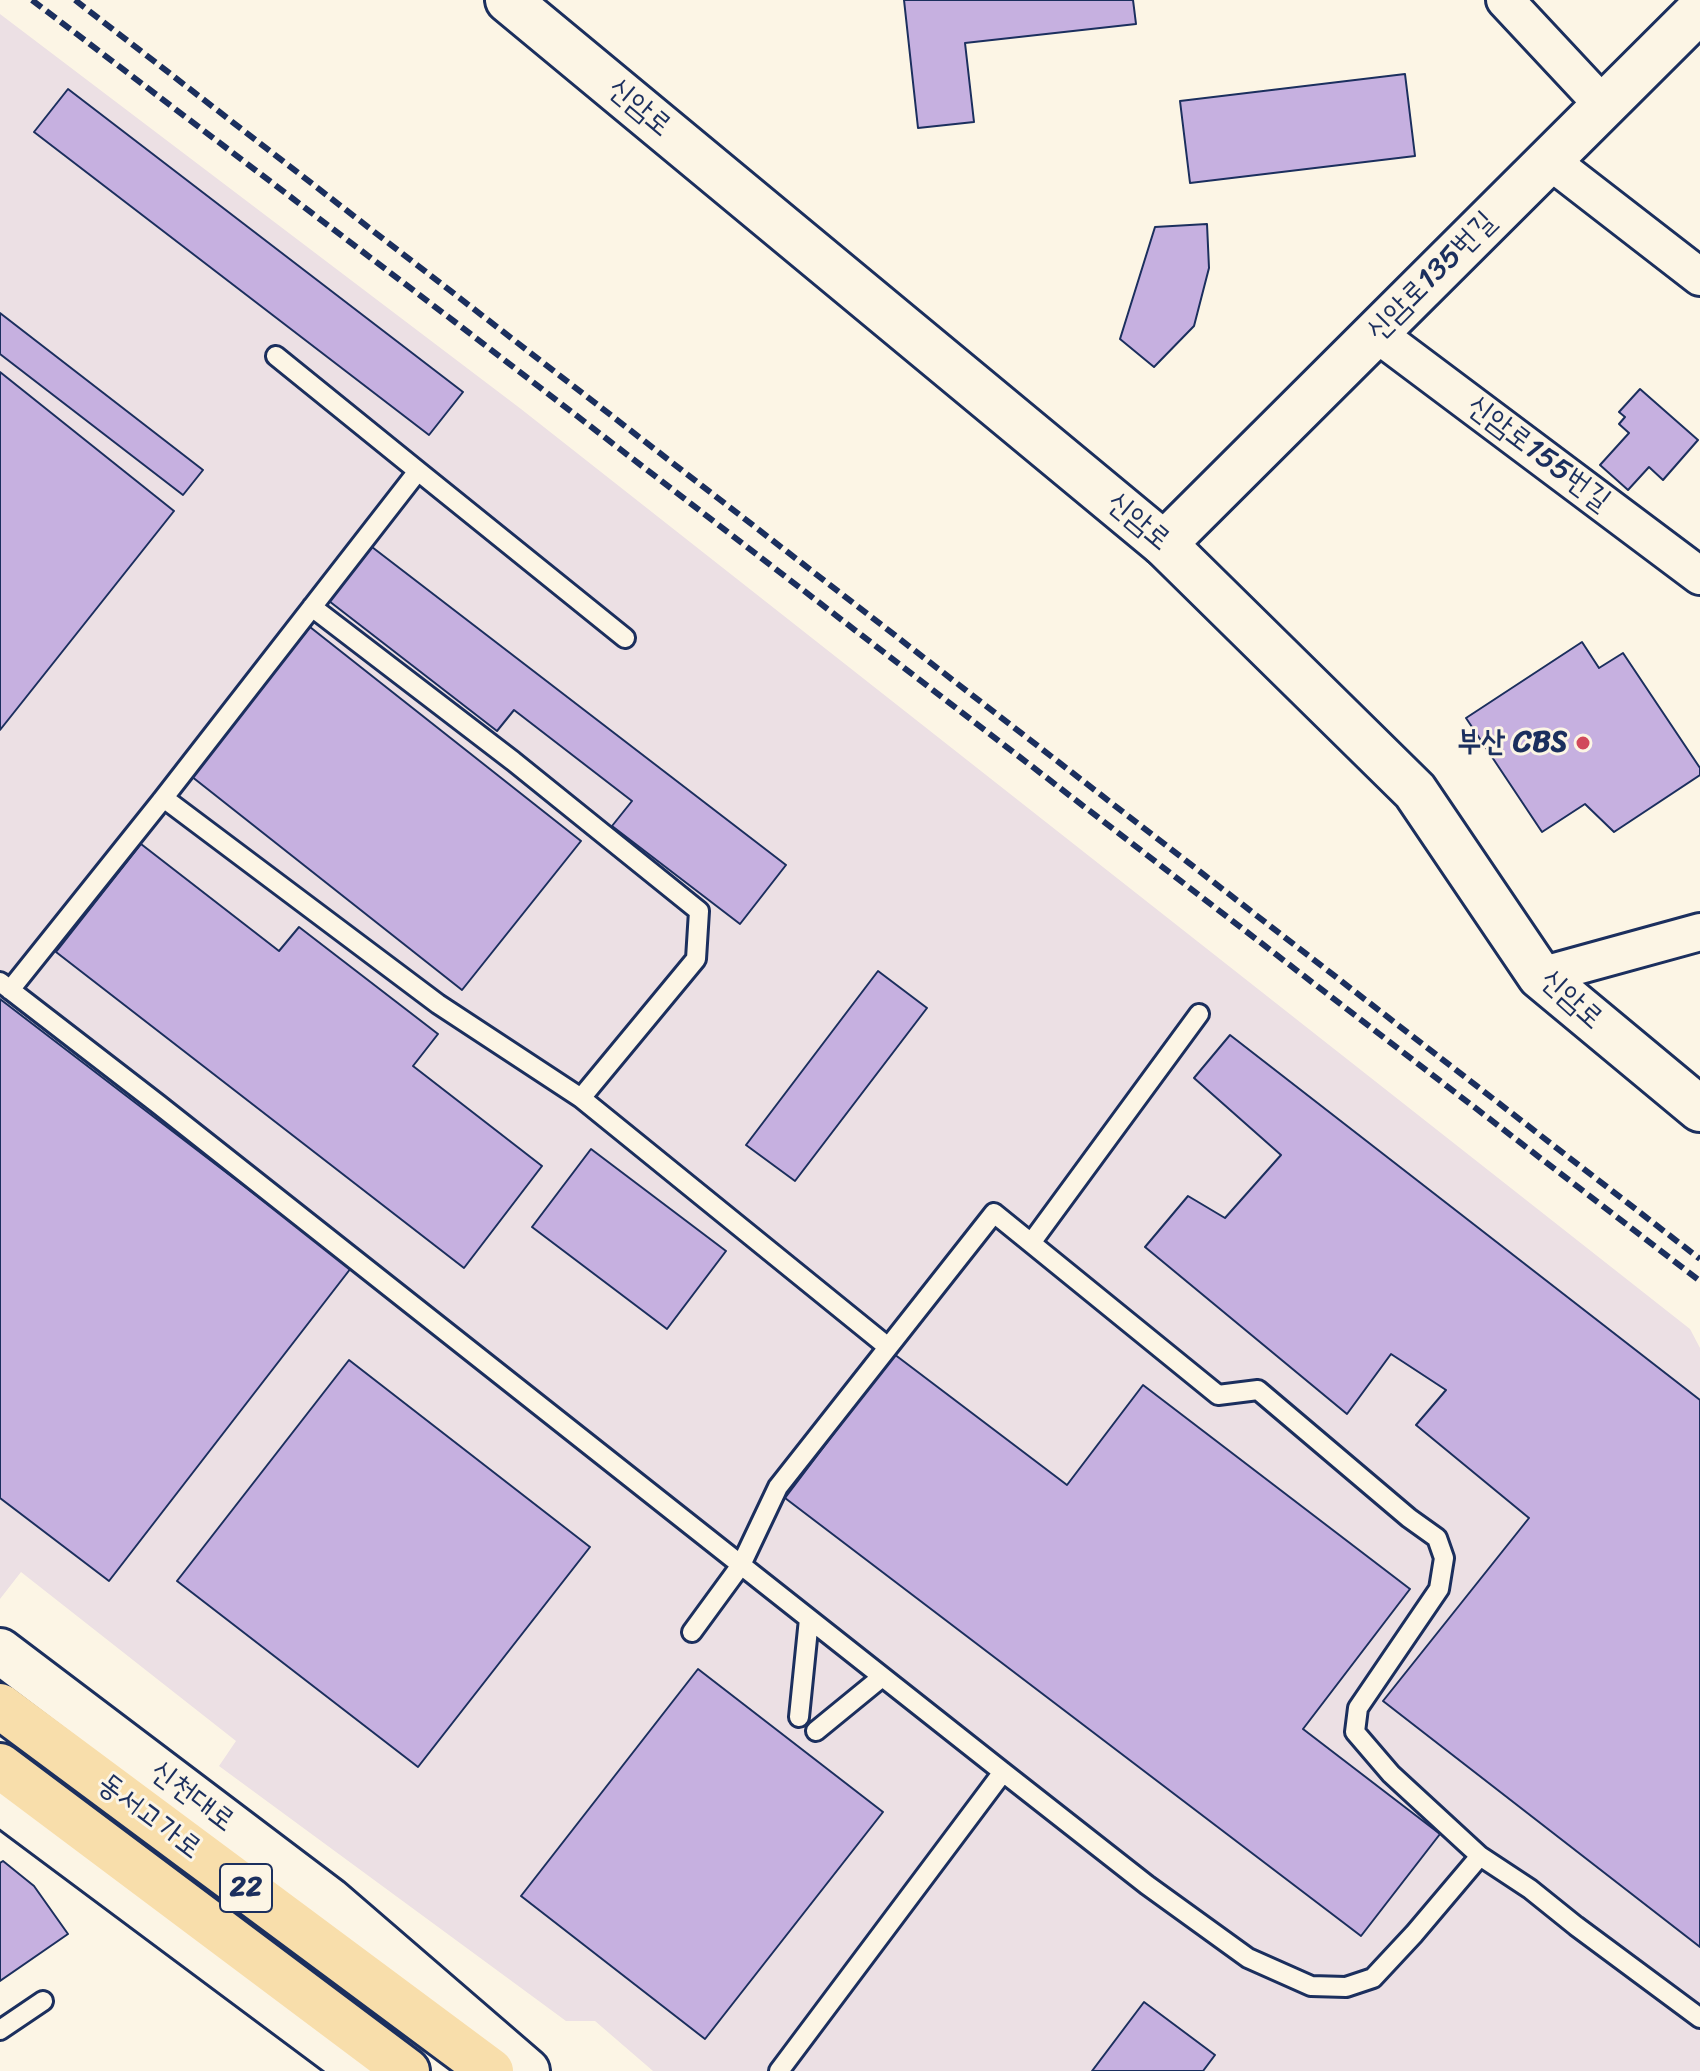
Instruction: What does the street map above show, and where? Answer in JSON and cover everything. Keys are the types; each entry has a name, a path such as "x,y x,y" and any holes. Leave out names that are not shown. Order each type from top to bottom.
{"highway":[{"name":"동서고가로","path":"0,1706 491,2071"},
{"name":"동서고가로","path":"0,1766 407,2071"}],"main road":[{"name":"신암로","path":"508,0 1164,544 1415,791 1540,976 1700,1109"},
{"name":"신암로135번길","path":"1164,544 1699,13"},
{"name":"신천대로","path":"0,1651 329,1900 527,2071"},
{"path":"0,1801 362,2071"}],"street":[{"path":"1505,0 1604,106"},
{"path":"1549,160 1700,277"},
{"name":"신암로155번길","path":"1376,333 1700,576"},
{"path":"1540,976 1700,932"}],"lane":[{"path":"276,356 625,638"},
{"path":"418,471 162,800 5,986 1147,1885 1248,1958 1311,1986 1346,1987 1373,1978 1480,1856"},
{"path":"312,607 513,761 699,911 696,959 581,1098"},
{"path":"162,800 169,802 438,1004 581,1098 888,1347"},
{"path":"1031,1243 1199,1014"},
{"path":"692,1632 741,1565 778,1487 994,1213 1218,1395 1258,1390 1409,1518 1437,1538 1444,1558 1439,1589 1358,1708 1355,1732 1391,1774 1480,1856 1530,1889 1700,2018"},
{"path":"799,1717 809,1619"},
{"path":"816,1731 882,1677"},
{"path":"779,2071 1003,1772"},
{"path":"0,2030 43,2001"}],"shaded area":[{"path":"0,14 521,409 1690,1329 1700,1348 1700,2071 653,2071 595,2021 566,2021 219,1766 236,1741 21,1572 0,1599"}],"building":[{"path":"904,0 1133,0 1136,24 965,43 974,122 918,128"},
{"path":"1405,74 1415,156 1190,183 1180,101"},
{"path":"68,89 463,392 429,435 34,132"},
{"path":"1207,224 1209,268 1194,326 1154,367 1120,339 1155,227"},
{"path":"0,313 203,470 183,495 0,354"},
{"path":"0,372 174,511 0,730"},
{"path":"1640,389 1698,440 1663,480 1649,467 1628,490 1600,465 1629,433 1619,424 1625,417 1619,412"},
{"path":"372,547 786,865 740,924 612,826 632,801 514,710 497,731 329,601"},
{"path":"310,627 581,841 462,990 191,776"},
{"name":"부산 CBS","path":"1582,642 1599,668 1623,653 1700,768 1700,775 1614,832 1585,804 1542,832 1466,718"},
{"path":"141,844 279,951 299,927 438,1034 413,1066 542,1166 464,1268 56,952"},
{"path":"878,971 927,1008 795,1181 746,1145"},
{"path":"0,999 351,1268 109,1581 0,1498"},
{"path":"1230,1035 1700,1400 1700,1947 1383,1701 1529,1518 1416,1425 1446,1390 1391,1354 1347,1414 1145,1247 1188,1196 1225,1218 1281,1155 1194,1078"},
{"path":"591,1149 726,1251 667,1329 532,1227"},
{"path":"894,1354 1067,1485 1143,1385 1410,1589 1303,1729 1440,1834 1361,1936 785,1498"},
{"path":"349,1360 590,1547 418,1767 177,1581"},
{"path":"698,1669 883,1812 705,2039 521,1896"},
{"path":"3,1861 34,1886 68,1934 0,1981 0,1863"},
{"path":"1144,2002 1215,2055 1203,2071 1092,2071"}],"railway":[{"path":"32,0 1700,1281"},
{"path":"75,0 1700,1259"}],"place":[{"name":"부산 CBS","path":"1583,743"}]}
